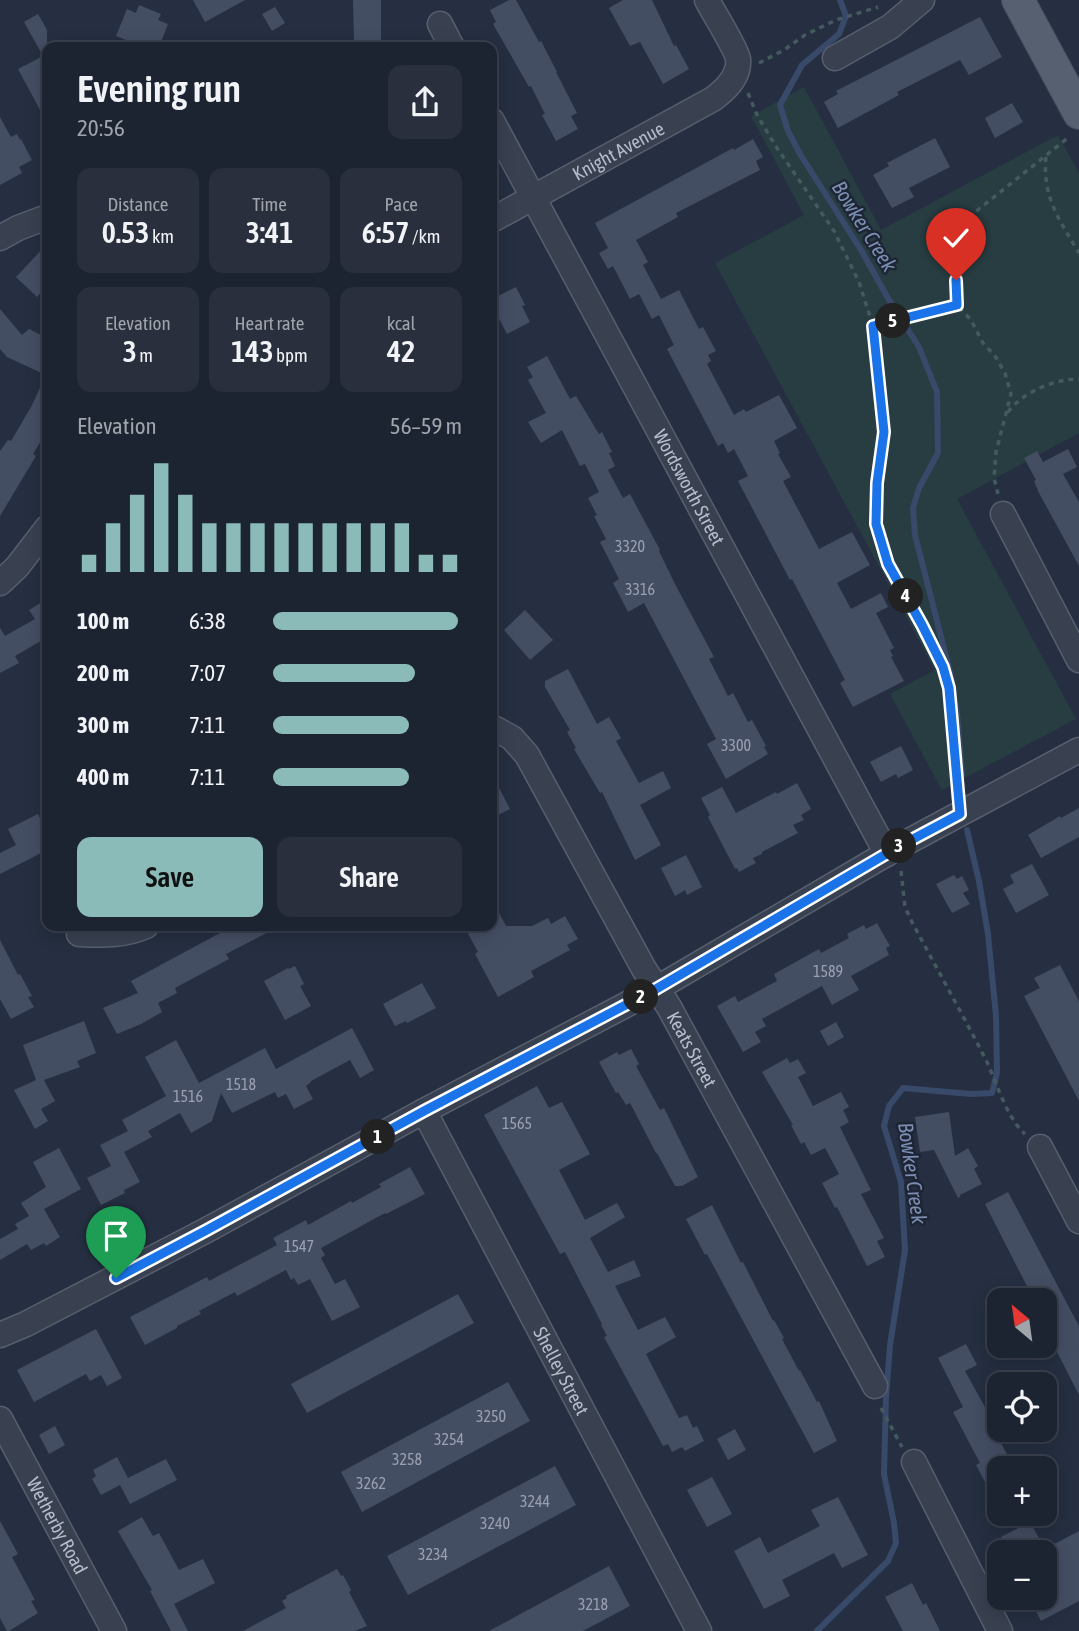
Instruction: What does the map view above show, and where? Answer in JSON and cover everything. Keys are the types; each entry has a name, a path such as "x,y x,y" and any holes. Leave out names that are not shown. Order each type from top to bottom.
{"main road":[{"path":"1018,0 1075,125"}],"street":[{"path":"707,0 738,59 735,73"},
{"path":"835,58 890,27 922,0"},
{"path":"440,24 449,42"},
{"name":"Knight Avenue","path":"497,217 713,99 728,87 735,73"},
{"name":"Wordsworth Street","path":"497,130 894,860"},
{"path":"0,238 42,219"},
{"path":"1003,514 1079,660"},
{"path":"0,583 17,567 42,534"},
{"name":"Keats Street","path":"497,730 512,738 527,755 644,970 669,1007 875,1392"},
{"path":"0,1335 205,1231 894,860 960,814 1079,750"},
{"path":"79,934 115,935 132,931"},
{"name":"Shelley Street","path":"424,1111 699,1631"},
{"path":"1040,1147 1079,1221"},
{"name":"Wetherby Road","path":"0,1419 114,1631"},
{"path":"908,1454 1000,1631"}],"path":[{"path":"861,12 805,35 766,60 735,73 747,90 757,115 775,145 834,231 859,282 873,326 884,432 877,483 876,524 888,564 943,667 949,688 960,814"},
{"path":"1003,514 994,478 996,452 1011,394 1005,373 995,356 983,343 971,320 957,305 956,280 963,225 1032,165 1046,157 1075,125"},
{"path":"1046,157 1045,167 1052,208 1079,253"},
{"path":"873,326 957,305"},
{"path":"1005,417 1024,396 1046,386 1079,379"},
{"path":"894,860 905,907 1010,1113"},
{"path":"875,1392 908,1454"}],"green space":[{"path":"804,87 881,230 1058,135 1079,173 1079,433 957,499 1076,719 942,790 890,694 935,670 715,263 804,215 751,116"}],"building":[{"path":"193,0 245,0 205,22"},
{"path":"353,0 381,0 381,41 354,41"},
{"path":"509,0 516,0 539,42 541,41 577,113 571,116 578,129 556,141 531,86 529,87 493,24 496,22 490,10"},
{"path":"623,0 652,0 674,46 676,45 689,69 663,84 640,42 630,46 609,8"},
{"path":"139,5 161,14 158,20 168,24 161,42 131,42 116,36 127,9 136,13"},
{"path":"275,7 285,23 272,31 262,14"},
{"path":"38,14 47,30 47,42 42,42 42,54 24,22"},
{"path":"980,17 1002,57 969,75 960,60 897,92 899,95 838,128 824,102 838,94 836,91"},
{"path":"42,57 42,114 18,69"},
{"path":"1012,103 1023,122 995,138 985,118"},
{"path":"0,117 11,137 17,134 21,139 32,160 19,167 22,173 0,185"},
{"path":"935,138 950,167 909,188 914,197 892,208 873,175 889,166 887,163"},
{"path":"753,139 763,157 756,161 760,170 676,213 678,217 636,240 648,262 643,265 661,299 679,290 699,329 703,327 716,351 708,355 711,361 707,364 734,415 744,409 746,412 779,395 797,428 774,441 791,477 783,481 819,549 852,532 870,565 837,583 851,609 881,593 888,607 876,613 894,648 890,650 893,656 891,657 904,681 853,707 840,683 845,680 738,481 748,476 734,449 728,453 723,443 718,446 667,349 674,345 659,315 652,319 639,294 630,299 613,266 608,269 599,253 608,248 595,223"},
{"path":"42,249 42,292 37,297 16,277"},
{"path":"516,287 530,322 507,334 497,315 497,296"},
{"path":"0,309 22,335 29,329 42,336 42,373 7,357 0,349"},
{"path":"547,356 570,399 576,396 599,434 602,432 612,452 609,453 615,466 608,470 623,498 630,494 660,550 714,657 709,659 728,696 733,693 748,722 752,720 766,746 764,747 768,754 726,779 707,744 716,739 644,603 628,612 613,583 619,579 600,542 606,539 588,498 599,492 585,464 580,466 562,430 541,443 528,422 546,413 528,380 533,377 527,367"},
{"path":"42,384 42,439 33,454 36,456 0,516 0,451 8,440 11,441"},
{"path":"1068,449 1077,467 1063,474 1079,502 1079,566 1039,493 1034,481 1036,480 1024,458 1037,451 1043,462"},
{"path":"42,602 42,640 15,656 19,663 0,673 0,628 5,636 35,619 29,610"},
{"path":"525,610 553,640 530,660 504,630"},
{"path":"568,669 597,724 609,717 621,738 616,741 639,783 663,771 671,788 640,805 661,845 635,860 602,792 600,793 574,749 576,748 567,732 570,730 545,687 545,681"},
{"path":"901,746 913,770 898,778 896,774 881,782 870,762"},
{"path":"797,783 811,809 801,815 804,820 793,825 798,833 762,852 753,858 756,863 739,872 708,817 710,815 701,798 722,787 736,813"},
{"path":"497,784 510,809 497,816"},
{"path":"1079,808 1079,837 1041,858 1028,835"},
{"path":"38,814 42,822 42,853 0,874 0,853 16,845 8,829"},
{"path":"686,855 702,887 687,895 685,890 675,896 661,868"},
{"path":"1032,864 1049,895 1016,913 1003,889 1014,883 1010,875"},
{"path":"954,875 957,879 962,876 969,890 963,893 970,904 952,913 936,884"},
{"path":"497,909 506,926 532,926 548,918 551,924 565,916 578,939 567,945 570,950 531,971 534,977 498,997 475,954 478,952 467,931 497,931"},
{"path":"877,923 890,946 886,948 889,955 851,976 859,990 832,1005 822,986 762,1019 766,1026 755,1032 761,1042 743,1052 717,1006 735,996 738,1002 777,981 774,974 819,949 821,953 849,938 847,934 864,925 866,929"},
{"path":"224,931 270,931 226,954 229,959 175,988 177,993 158,1003 162,1012 117,1034 103,1008 138,993 131,981"},
{"path":"0,940 32,996 28,997 34,1007 11,1019 0,999"},
{"path":"1060,965 1079,1001 1079,1101 1024,996 1040,988 1034,978"},
{"path":"295,966 304,984 300,986 311,1006 285,1020 264,981"},
{"path":"422,983 436,1008 395,1026 383,1004"},
{"path":"84,1021 96,1053 77,1061 80,1067 44,1080 55,1101 41,1109 48,1121 35,1129 14,1090 36,1080 23,1045"},
{"path":"836,1022 844,1037 828,1046 820,1031"},
{"path":"352,1028 374,1070 360,1078 350,1060 311,1081 306,1086 313,1099 294,1109 286,1094 278,1098 275,1092 232,1113 221,1093 212,1121 191,1133 180,1113 148,1131 152,1137 124,1152 140,1182 101,1205 87,1178 111,1166 100,1145 128,1131 122,1120 166,1096 145,1057 176,1040 199,1083 265,1048 276,1069"},
{"path":"631,1049 639,1064 636,1066 660,1110 664,1108 698,1177 682,1186 675,1186 630,1103 626,1105 618,1092 616,1093 599,1062 617,1052 619,1055"},
{"path":"787,1058 790,1063 798,1059 806,1073 798,1077 813,1106 841,1092 849,1107 843,1110 849,1122 840,1127 871,1190 861,1194 884,1238 877,1241 885,1257 867,1266 822,1183 839,1174 825,1148 811,1155 804,1142 801,1144 762,1072"},
{"path":"537,1086 549,1108 562,1102 590,1154 559,1170 585,1220 617,1203 625,1217 590,1238 608,1272 634,1260 641,1276 615,1286 638,1330 665,1317 676,1337 646,1354 679,1418 687,1415 693,1428 697,1426 704,1441 685,1451 682,1447 672,1452 668,1444 663,1446 604,1337 607,1336 602,1324 565,1252 560,1254 484,1115"},
{"path":"949,1112 955,1156 968,1148 978,1166 974,1169 982,1184 958,1198 934,1150 920,1152 915,1117"},
{"path":"59,1148 81,1189 44,1209 60,1237 46,1246 44,1243 31,1250 27,1244 0,1260 0,1239 18,1229 15,1224 29,1216 21,1203 46,1187 33,1162"},
{"path":"410,1167 425,1194 321,1248 325,1255 321,1258 335,1284 345,1279 360,1307 332,1321 310,1279 298,1285 294,1278 291,1280 286,1270 237,1296 235,1292 199,1311 201,1314 145,1345 130,1317 207,1277 209,1281 277,1245 273,1238 306,1220 308,1225 351,1201 352,1203"},
{"path":"1008,1192 1079,1326 1079,1395 1057,1352 1057,1288 1028,1288 985,1204"},
{"path":"712,1205 799,1371 817,1402 819,1401 837,1441 814,1453 686,1219"},
{"path":"458,1294 474,1323 307,1413 291,1384"},
{"path":"96,1329 122,1378 107,1386 101,1375 90,1381 86,1374 34,1402 17,1370"},
{"path":"966,1344 977,1365 965,1371 987,1411 987,1442 1001,1442 1008,1456 987,1456 986,1484 976,1465 980,1463 953,1412 963,1407 938,1358"},
{"path":"508,1382 530,1421 362,1512 341,1472"},
{"path":"55,1426 65,1445 49,1454 39,1435"},
{"path":"735,1429 746,1450 728,1460 717,1439"},
{"path":"117,1457 128,1478 166,1459 177,1480 130,1504 120,1485 101,1495 92,1479 96,1476 93,1470"},
{"path":"555,1466 576,1505 408,1595 387,1556"},
{"path":"712,1477 732,1514 707,1527 687,1490"},
{"path":"838,1497 868,1555 842,1568 834,1553 782,1580 790,1596 764,1609 734,1551 760,1537 768,1553 820,1526 811,1510"},
{"path":"142,1517 153,1536 159,1533 179,1570 203,1559 215,1583 174,1604 188,1631 171,1631 150,1591 152,1590 118,1531"},
{"path":"0,1521 18,1554 12,1557 35,1600 31,1601 38,1613 9,1631 0,1618"},
{"path":"1022,1526 1032,1526 1040,1540 1003,1540 1001,1537"},
{"path":"1079,1531 1079,1601 1041,1621 1035,1610 1057,1610 1057,1543"},
{"path":"609,1566 630,1606 583,1631 489,1631"},
{"path":"337,1569 351,1590 349,1592 367,1626 355,1631 243,1631 286,1608 282,1601 286,1596"},
{"path":"912,1583 940,1631 903,1631 885,1597"}],"waterway":[{"name":"Bowker Creek","path":"840,0 846,16 839,34 802,65 780,105 788,131 800,154 919,347 937,392 938,453 919,488 913,508 915,535 950,672 957,713 962,774"},
{"name":"Bowker Creek","path":"817,1631 888,1561 896,1543 884,1474 886,1398 890,1345 905,1250 901,1182 884,1126 889,1106 903,1088 971,1094 992,1093 997,1073 996,1016 988,934 967,830"}],"route":[{"path":"116,1278 656,989 898,847 960,814 949,688 943,667 888,564 876,524 877,483 884,432 873,326 957,305 956,280"}]}
